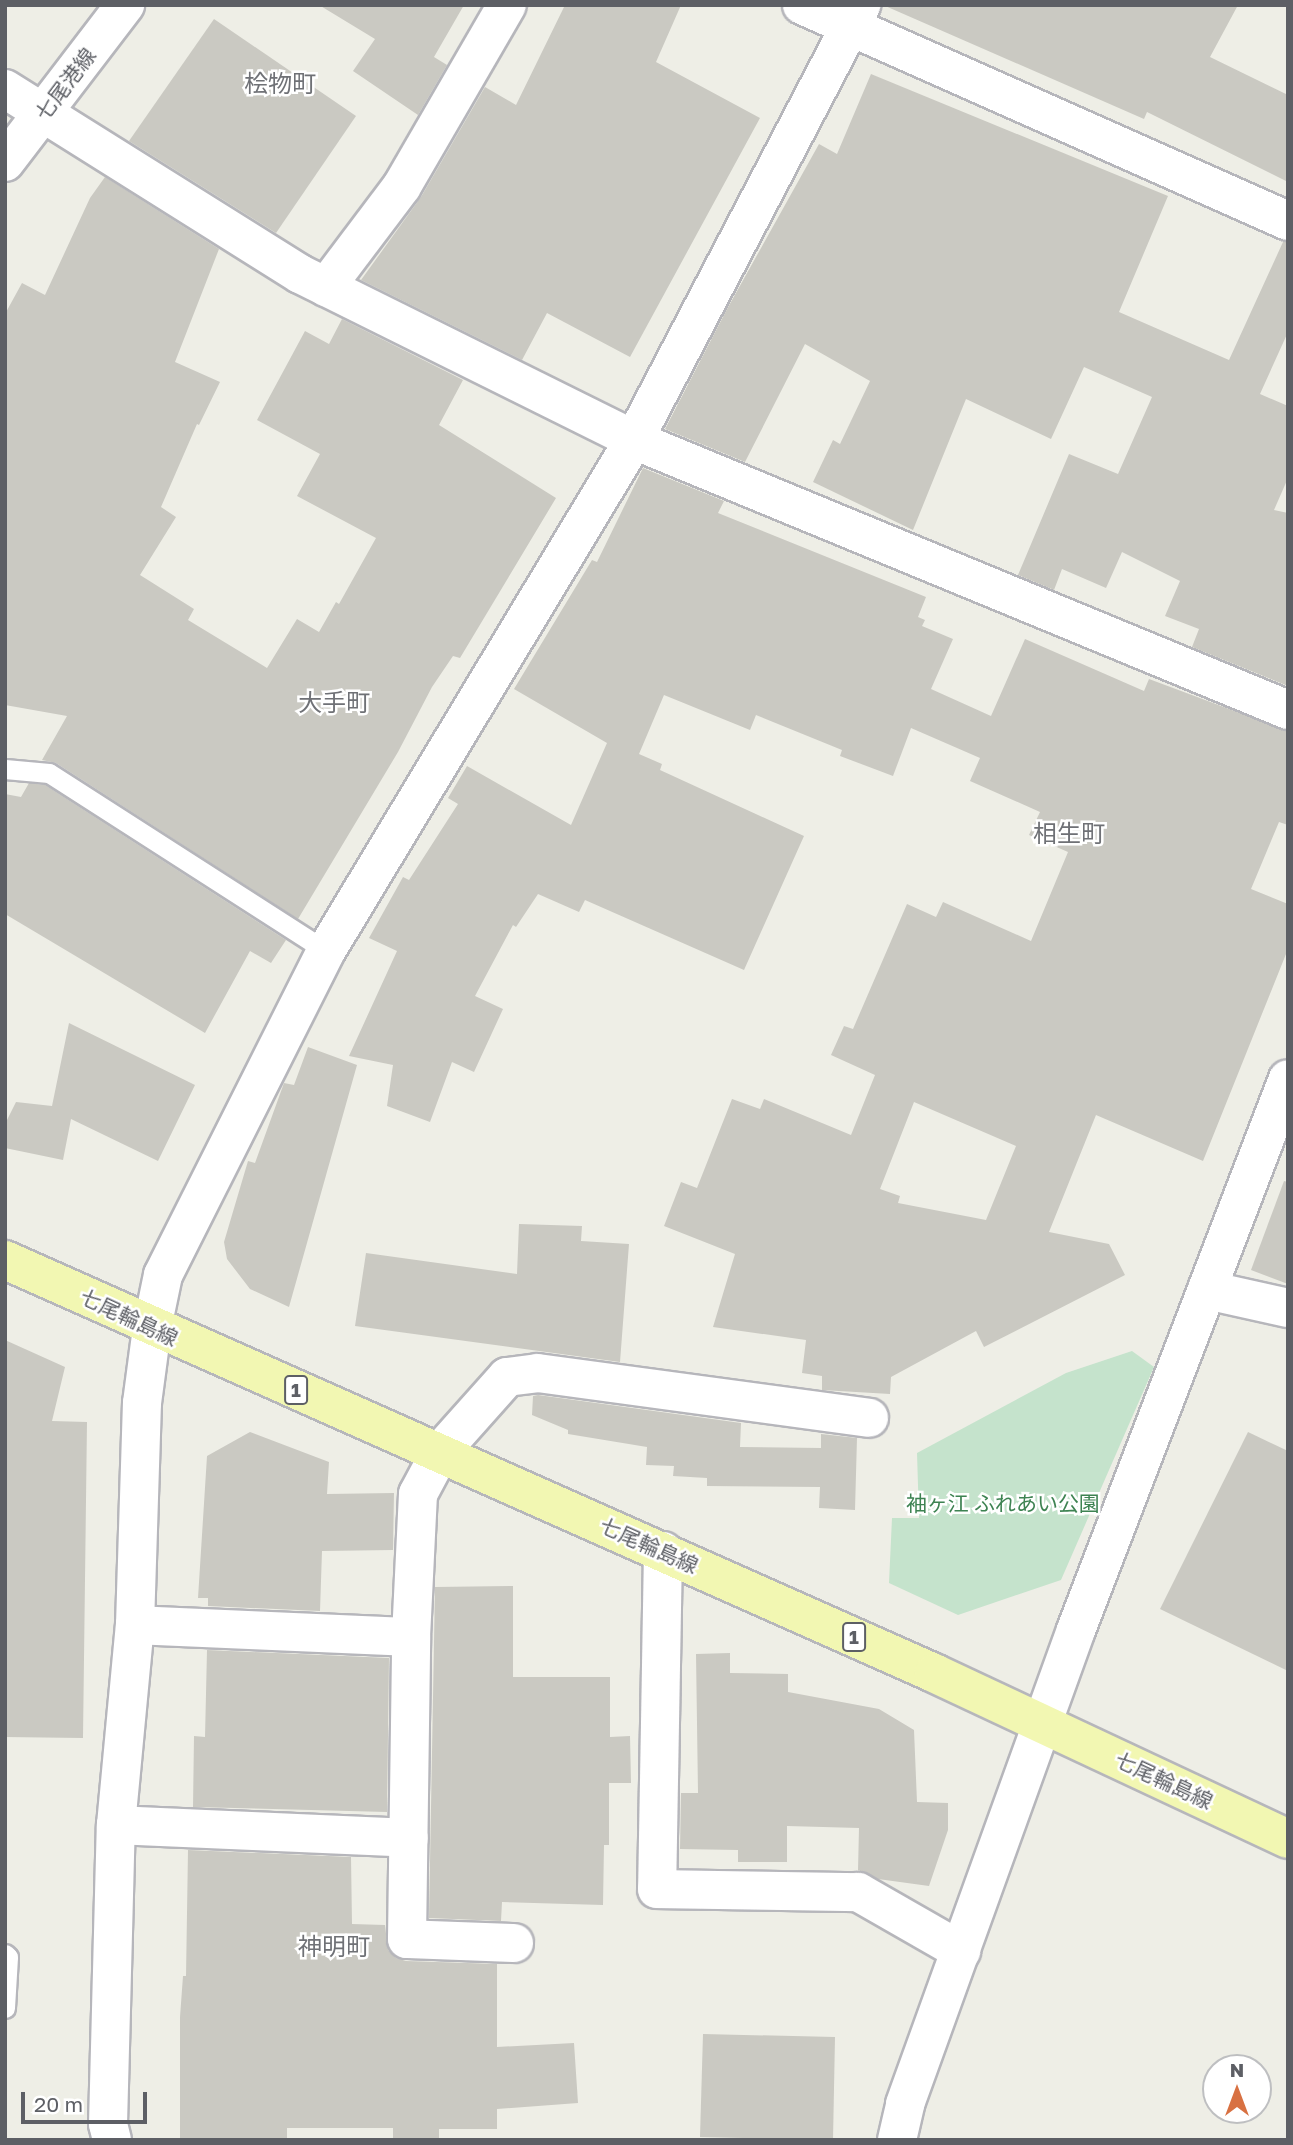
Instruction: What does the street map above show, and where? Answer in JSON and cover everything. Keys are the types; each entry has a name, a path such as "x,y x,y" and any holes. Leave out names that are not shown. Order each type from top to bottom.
{"main road":[{"name":"七尾輪島線","path":"5,1260 152,1328 441,1451 663,1551 1044,1723 1288,1839"}],"street":[{"name":"七尾港線","path":"5,162 125,5"},
{"path":"326,287 402,186 507,5"},
{"path":"802,5 854,16 1288,222"},
{"path":"112,2140 108,2124 116,1825 135,1625 142,1403 152,1328 163,1275 326,951 634,440 854,16"},
{"path":"5,89 300,274 634,440 1288,710"},
{"path":"897,2140 905,2104 1076,1630 1288,1079"},
{"path":"1207,1290 1288,1308"},
{"path":"514,1943 407,1939 411,1637 418,1494 441,1451 507,1377 538,1373 869,1418"},
{"path":"663,1551 657,1889 858,1892 961,1951"},
{"path":"135,1625 411,1637"},
{"path":"116,1825 410,1838"}],"lane":[{"path":"5,769 49,773 326,951"},
{"path":"5,1954 8,1957 5,2008"}],"green space":[{"name":"袖ヶ江 ふれあい公園","path":"1132,1351 1154,1367 1061,1580 958,1615 889,1583 892,1518 919,1518 917,1453 1066,1373"}],"building":[{"path":"319,5 464,5 434,57 447,65 418,115 353,71 375,39"},
{"path":"565,5 681,5 656,62 760,118 630,357 547,313 522,360 361,280 421,197 485,87 516,105"},
{"path":"883,5 1238,5 1210,57 1288,95 1288,182 1147,112 1144,119"},
{"path":"214,19 356,116 276,233 129,141"},
{"path":"871,74 1168,196 1119,312 1229,360 1283,242 1288,242 1288,332 1260,394 1288,406 1288,478 1274,510 1288,513 1288,686 1192,647 1199,629 1165,616 1180,581 1122,552 1106,588 1062,569 1054,590 1018,575 1069,454 1118,474 1152,397 1084,367 1051,439 966,399 913,530 813,482 833,440 840,444 870,381 805,344 745,462 665,429 727,309 819,144 837,154"},
{"path":"105,177 219,249 175,362 220,382 199,425 197,424 161,507 176,517 140,575 194,609 188,620 267,668 297,619 319,632 336,602 339,604 376,538 297,496 320,454 257,420 305,331 329,344 342,319 463,380 439,425 556,498 460,658 453,656 432,687 398,752 298,919 56,763 42,760 67,716 5,705 5,314 22,283 45,295 90,198"},
{"path":"643,468 724,501 718,513 926,597 918,617 925,620 922,626 953,639 931,689 991,716 1025,639 1144,691 1149,679 1288,731 1288,825 1279,822 1251,889 1288,904 1288,949 1203,1161 1096,1115 1049,1232 1109,1244 1125,1275 984,1347 976,1331 891,1377 890,1394 822,1390 822,1376 802,1373 806,1340 713,1327 735,1254 664,1226 681,1182 697,1188 732,1099 760,1109 764,1099 851,1135 875,1075 831,1055 844,1026 853,1029 907,904 936,917 943,902 1031,941 1068,852 1029,835 1040,812 970,781 980,758 911,728 893,776 840,756 842,750 756,715 750,730 664,695 639,754 662,764 660,770 804,836 744,970 585,900 579,912 538,894 516,927 513,925 475,996 503,1009 474,1072 452,1062 430,1122 387,1106 393,1065 349,1056 397,951 369,938 403,877 409,880 458,804 448,798 467,766 571,825 607,743 514,689 592,560 597,562","holes":["914,1102 1016,1146 986,1220 898,1203 900,1196 880,1189"]},
{"path":"29,783 45,785 286,940 271,963 250,951 205,1033 5,914 5,794 21,797"},
{"path":"69,1023 195,1085 158,1161 71,1119 63,1160 5,1148 5,1124 16,1102 52,1106"},
{"path":"308,1047 357,1065 289,1307 250,1289 227,1259 224,1242 248,1161 255,1163 284,1083 294,1085"},
{"path":"1284,1181 1288,1182 1288,1284 1251,1270"},
{"path":"519,1224 582,1226 581,1241 629,1244 620,1362 355,1326 366,1253 517,1274"},
{"path":"5,1340 65,1367 52,1421 87,1422 83,1738 5,1737"},
{"path":"533,1396 741,1423 740,1447 821,1448 821,1434 857,1438 855,1510 819,1508 820,1487 707,1486 707,1478 673,1476 674,1466 646,1465 647,1447 568,1434 568,1430 532,1415"},
{"path":"250,1432 329,1462 327,1494 394,1493 393,1550 322,1551 320,1611 208,1606 208,1598 198,1598 207,1456"},
{"path":"1248,1432 1288,1451 1288,1671 1160,1609"},
{"path":"513,1586 513,1677 610,1677 610,1737 630,1736 631,1783 609,1783 609,1845 604,1845 603,1905 502,1902 501,1921 429,1918 435,1587"},
{"path":"207,1650 389,1658 387,1812 193,1807 194,1736 205,1737"},
{"path":"730,1653 730,1673 788,1674 788,1692 879,1709 914,1730 917,1802 948,1803 948,1830 929,1886 878,1879 858,1870 859,1828 787,1826 787,1862 738,1862 738,1850 680,1849 681,1793 698,1793 696,1654"},
{"path":"188,1850 351,1857 352,1924 385,1925 388,1950 396,1958 406,1961 497,1964 497,2047 574,2043 578,2103 497,2109 497,2129 439,2129 439,2140 393,2140 393,2128 287,2128 287,2139 180,2139 180,2017 183,1976 186,1976"},
{"path":"703,2034 835,2037 833,2140 700,2137"}],"district":[{"name":"桧物町","path":"280,83"},
{"name":"大手町","path":"334,702"},
{"name":"相生町","path":"1069,833"},
{"name":"神明町","path":"334,1946"}]}
